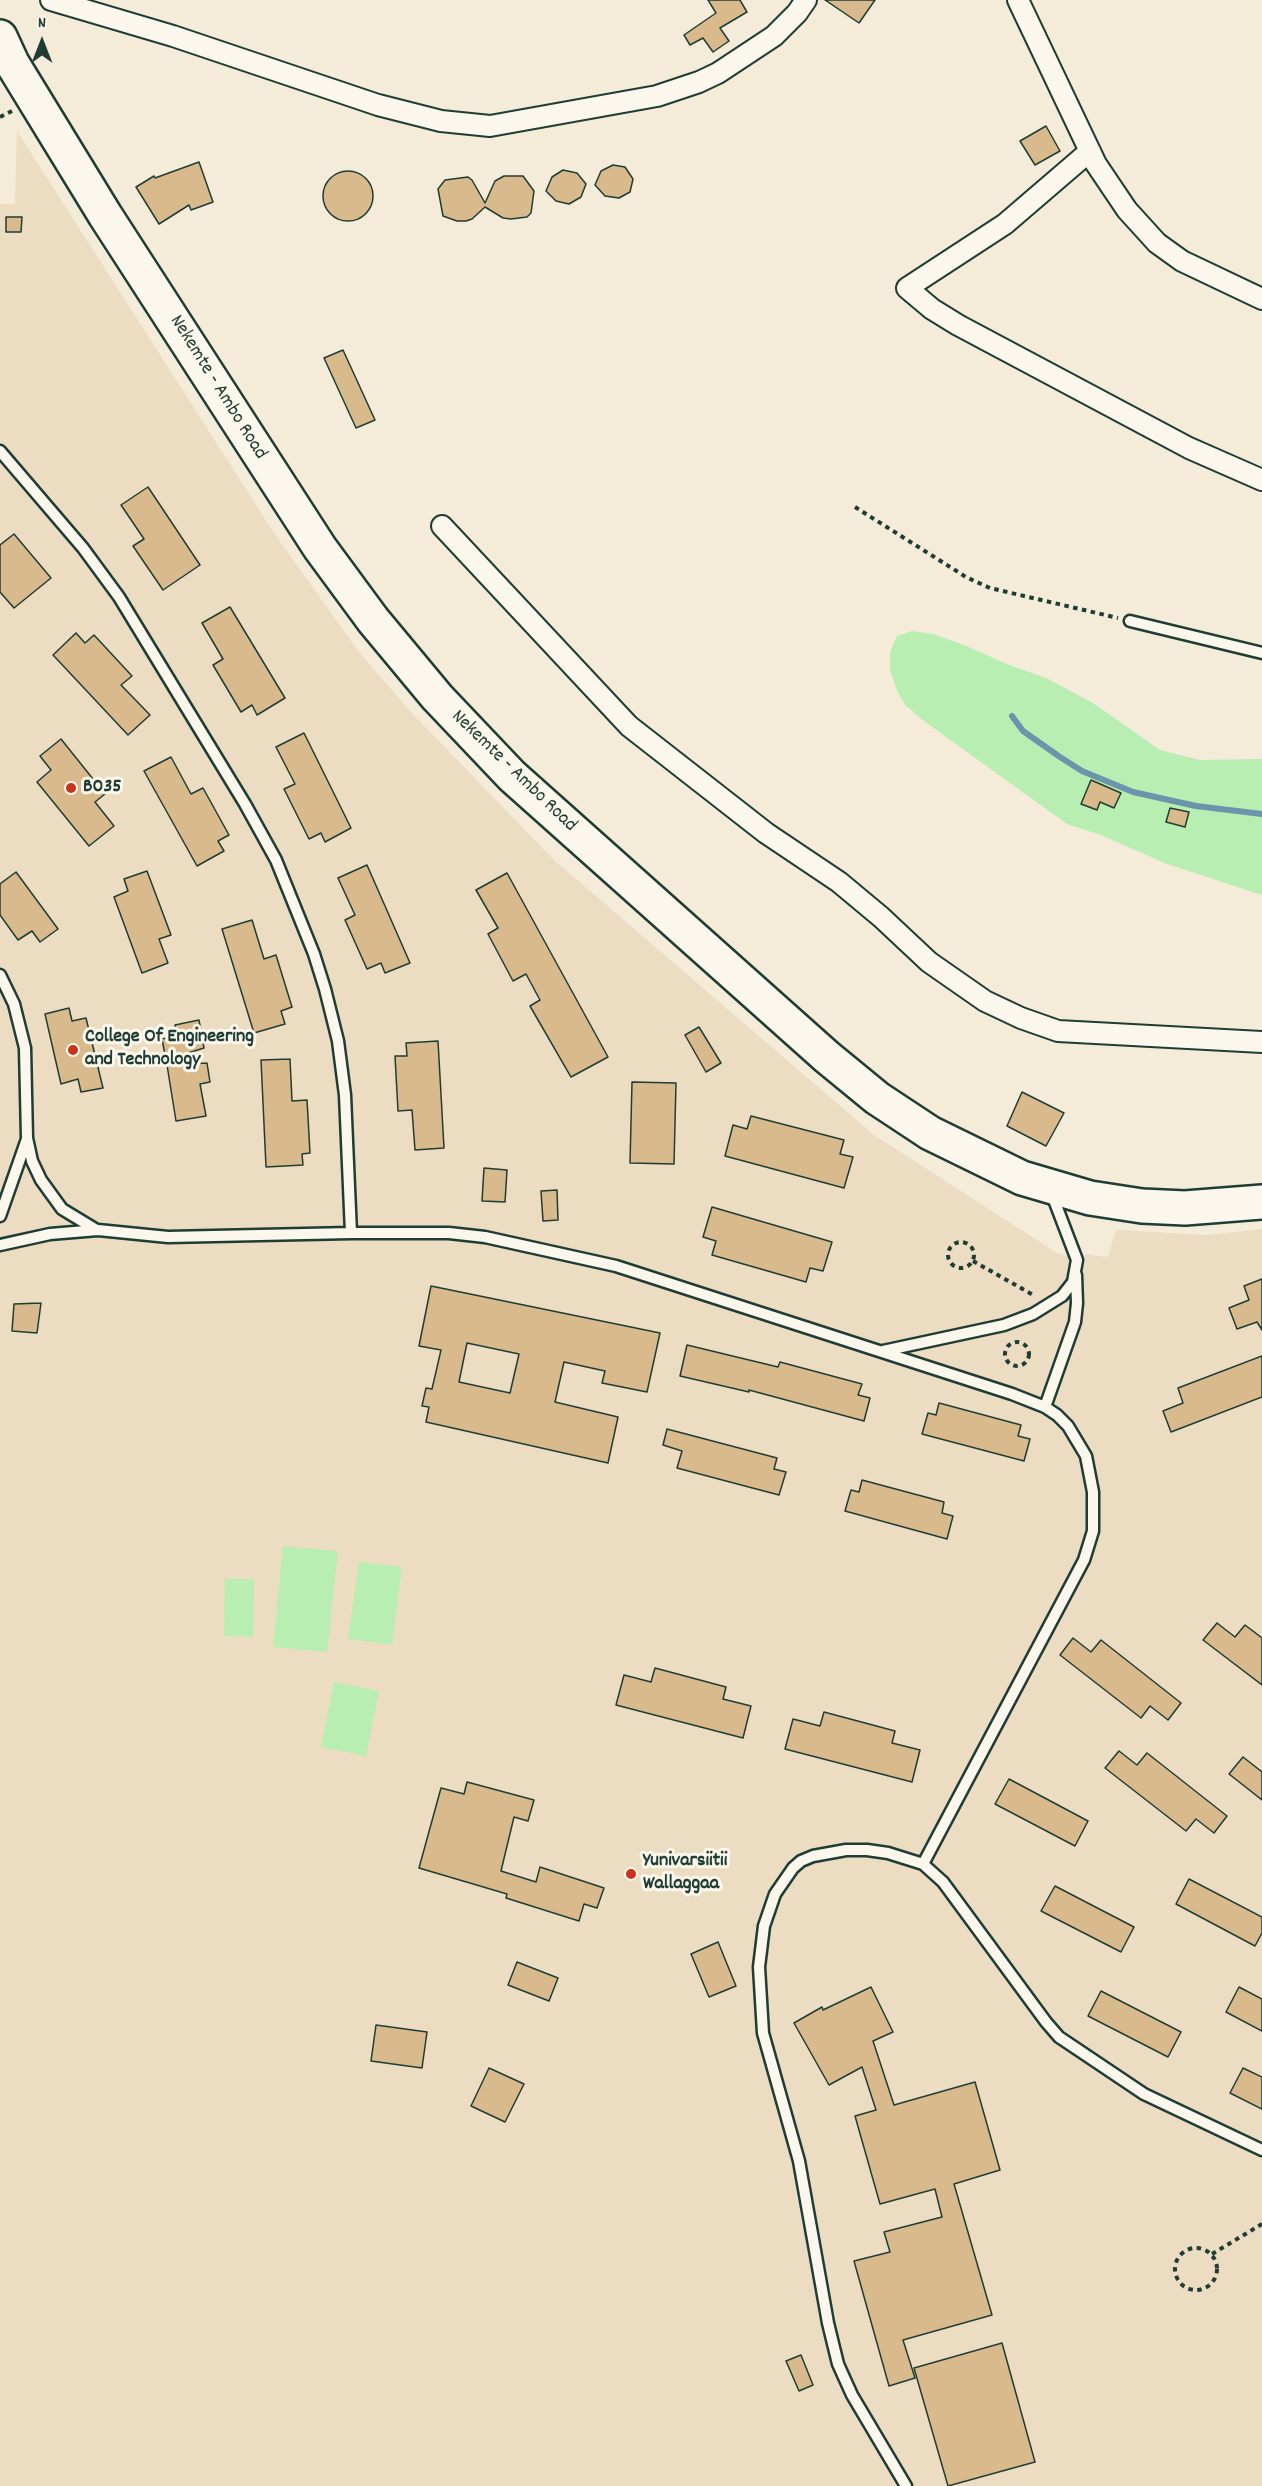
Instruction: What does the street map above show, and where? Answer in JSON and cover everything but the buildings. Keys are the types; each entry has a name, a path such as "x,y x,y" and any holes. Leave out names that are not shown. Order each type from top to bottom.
{"highway":[{"name":"Nekemte - Ambo Road","path":"4,57 320,548 373,620 459,722 512,776 780,1018 903,1117 955,1148 1022,1178 1090,1197 1142,1206 1210,1208 1262,1202"}],"street":[{"path":"51,0 173,36 378,105 441,121 490,126 657,96 699,82 718,73 774,36 797,13 806,0"},
{"path":"1018,0 1090,151 1113,192 1157,243 1182,261 1262,299"},
{"path":"1090,151 1005,224 907,288 932,309 958,325 1189,448 1262,480"},
{"path":"442,526 629,726 766,833 839,882 929,962 985,1001 1021,1018 1058,1031 1262,1042"}],"lane":[{"path":"0,451 83,548 119,597 245,804 276,860 314,954 325,989 339,1050 345,1095 351,1233"},
{"path":"1130,621 1262,653"},
{"path":"0,975 14,1004 25,1048 27,1138 32,1161 51,1196 70,1216 98,1230"},
{"path":"0,1216 27,1138"},
{"path":"1044,1407 1075,1322 1077,1303 1077,1260 1049,1186"},
{"path":"0,1245 40,1235 98,1230 192,1237 351,1233 449,1233 485,1237 616,1266 882,1351 1044,1407 1068,1426 1086,1456 1093,1492 1093,1531 1084,1560 922,1864"},
{"path":"882,1351 1004,1325 1050,1304 1065,1292 1076,1274"},
{"path":"906,2486 852,2395 838,2364 828,2323 799,2161 763,2033 759,1967 761,1940 769,1909 786,1878 801,1861 830,1852 867,1850 888,1853 922,1864 943,1882 1059,2037 1144,2094 1262,2150"}],"path":[{"path":"855,507 966,577 990,588 1130,621"},
{"path":"957,1242 968,1244 974,1254 973,1261 965,1267 954,1266 950,1261 948,1250 957,1242"},
{"path":"973,1261 1050,1304"},
{"path":"1014,1342 1024,1344 1029,1353 1025,1363 1015,1366 1010,1364 1005,1354 1009,1345 1014,1342"},
{"path":"1212,2254 1262,2224"},
{"path":"1195,2247 1212,2254 1217,2264 1217,2271 1211,2285 1197,2290 1183,2286 1178,2281 1174,2266 1181,2253 1195,2247"}],"shaded area":[{"name":"Yunivarsiitii Wallaggaa","path":"17,131 274,533 359,652 408,709 554,860 874,1135 1057,1253 1085,1262 1085,1254 1108,1257 1116,1230 1207,1235 1262,1229 1262,2486 0,2486 0,204 15,204"}],"green space":[{"path":"912,631 933,634 1046,678 1093,703 1160,750 1200,760 1262,759 1262,895 1167,864 1101,835 1067,824 924,721 905,705 890,670 890,652 897,636"},
{"path":"283,1546 338,1551 327,1652 273,1647"},
{"path":"359,1562 402,1567 392,1645 348,1639"},
{"path":"225,1579 254,1579 253,1637 224,1636"},
{"path":"334,1682 379,1691 366,1756 321,1747"}],"waterway":[{"path":"1012,716 1023,731 1082,771 1133,792 1196,806 1262,814"}],"place":[{"name":"B035","path":"71,788"},
{"name":"College Of Engineering and Technology","path":"73,1050"},
{"name":"Yunivarsiitii Wallaggaa","path":"631,1874"}]}
